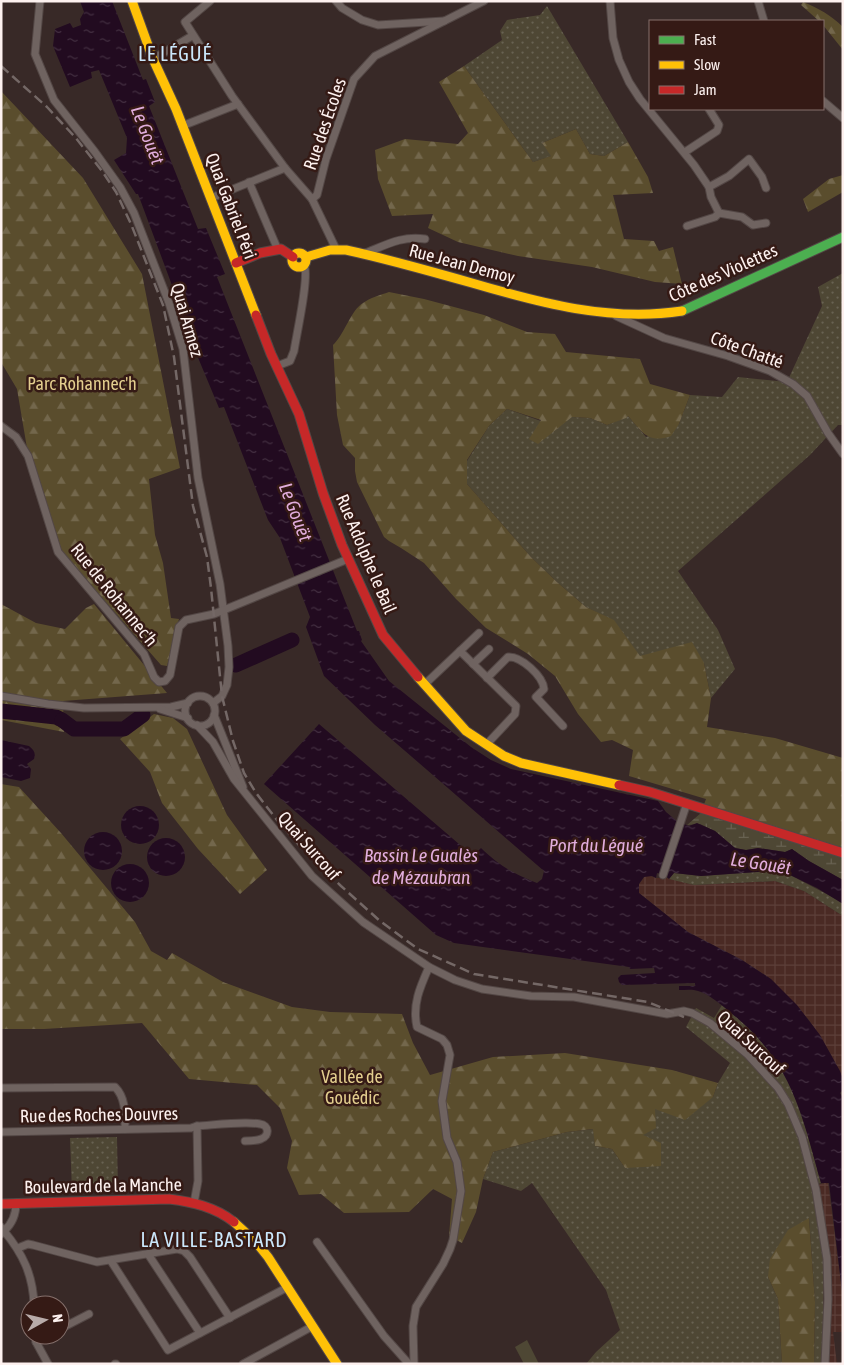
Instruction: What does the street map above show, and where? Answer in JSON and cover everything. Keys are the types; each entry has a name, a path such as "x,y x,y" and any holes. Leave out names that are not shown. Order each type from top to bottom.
{"street":[{"name":"Quai Armez","path":"40,1 34,54 54,100 120,187 134,213 169,303 183,348 198,478 224,610 229,667 227,685 222,696 213,703"},
{"name":"Quai Gabriel Péri","path":"132,1 153,59 182,126 277,366"},
{"path":"210,1 185,22 192,36 238,104 285,168 312,199 336,249"},
{"path":"336,1 342,8 362,20 378,25 449,20"},
{"name":"Rue des Écoles","path":"312,199 317,195 326,159 354,80 375,56 484,1"},
{"path":"610,1 613,38 619,60 629,82 649,110"},
{"path":"758,1 764,20"},
{"path":"153,59 192,36"},
{"path":"824,102 843,118"},
{"path":"182,126 238,104"},
{"path":"649,110 685,152 709,187 710,197 719,213"},
{"path":"685,152 717,131 719,125 710,110"},
{"path":"709,187 729,176 749,159 762,177 766,188"},
{"path":"211,198 285,168"},
{"path":"236,263 260,254 278,250 249,182"},
{"path":"719,213 742,217 753,225 766,224"},
{"path":"687,226 715,217 719,213"},
{"name":"Côte des Violettes","path":"611,314 666,315 684,311 843,236"},
{"path":"362,254 394,241 416,238 425,239"},
{"name":"Rue Jean Demoy","path":"278,250 281,249 293,257 296,253 301,252 305,261 325,250 336,249 362,254 562,307 611,314"},
{"path":"277,366 290,361 294,351 306,281 305,261"},
{"name":"Côte Chatté","path":"611,314 672,341 749,363 770,371 793,384 807,396 828,433 843,454"},
{"name":"Rue Adolphe le Bail","path":"277,366 299,414 330,514 348,559 383,635 401,659 466,731 504,756 521,763 650,792 843,853"},
{"name":"Rue de Rohannec'h","path":"1,426 16,437 28,456 58,552 144,654 158,682 165,682 170,675 179,627 186,620 224,610"},
{"path":"224,610 348,559"},
{"path":"424,685 479,632"},
{"path":"473,664 489,649"},
{"path":"460,651 516,706 515,714 486,745"},
{"path":"487,678 508,657 512,656 526,663 544,683 544,689 536,697 564,726"},
{"path":"1,696 84,708 154,707 188,703"},
{"path":"154,707 188,718 197,725 208,724 214,716 215,707 213,703 203,696 192,699 186,708 188,718"},
{"name":"Quai Surcouf","path":"214,716 245,792"},
{"name":"Quai Surcouf","path":"197,725 213,742 234,779 312,876 363,922 429,967 455,980 482,989 531,996 574,997 667,1014 684,1011 692,1013 710,1023 746,1054 778,1088 788,1104 802,1137 816,1190 827,1259 828,1299 825,1364"},
{"path":"663,874 687,803"},
{"path":"414,1364 413,1326 416,1307 443,1264 450,1249 461,1192 457,1162 447,1138 442,1101 450,1054 447,1045 442,1039 417,1027 415,1015 419,990 429,967"},
{"path":"1,1088 114,1087 119,1092 123,1101 125,1129"},
{"name":"Rue des Roches Douvres","path":"1,1132 191,1128 197,1126 247,1124 266,1126 268,1131 262,1139 245,1141"},
{"name":"Rue des Roches Douvres","path":"194,1202 198,1181 197,1126"},
{"name":"Boulevard de la Manche","path":"1,1204 169,1199 194,1202 225,1215 248,1232 262,1248 337,1364"},
{"path":"16,1203 14,1218 9,1227 2,1230 18,1248 24,1259 33,1295"},
{"path":"317,1242 384,1336 409,1364"},
{"path":"18,1248 28,1244 98,1262 178,1249 184,1251 190,1257 230,1318"},
{"path":"148,1254 200,1333"},
{"path":"111,1260 168,1350 288,1287"},
{"path":"70,1324 89,1314"},
{"path":"243,1364 313,1326"},
{"path":"39,1345 45,1363"}],"shaded area":[{"path":"648,875 694,885 775,881 804,891 843,916 843,1079 830,1053 809,1020 771,979 742,960 688,932 639,893 639,884"},
{"path":"828,1182 843,1299 843,1332 833,1332 837,1364 822,1364 824,1294 813,1186"}],"green space":[{"path":"803,2 824,12 843,27 843,50 824,26 824,20 818,20 801,5"},
{"path":"547,6 628,142 604,156 590,154 576,129 542,143 552,156 533,162 464,66 502,40 500,31 507,20 540,15"},
{"path":"464,66 533,162 551,156 542,143 576,129 590,154 604,156 628,142 648,177 653,193 613,195 624,239 654,241 659,251 673,247 682,284 655,282 592,267 518,256 458,242 428,228 433,214 392,216 378,179 375,150 405,139 458,144 468,133 439,82"},
{"name":"Parc Rohannec'h","path":"1,91 83,178 142,274 180,468 149,479 155,535 163,563 171,618 179,619 167,666 161,665 62,552 27,448 17,389 1,362"},
{"path":"843,175 843,192 808,212 803,199 829,179"},
{"path":"843,273 843,425 838,425 810,455 678,571 718,630 735,669 711,698 704,663 640,657 614,621 586,607 531,557 467,484 467,461 489,426 507,409 541,421 572,417 590,418 607,425 628,416 646,437 679,424 690,395 722,397 738,377 787,382 822,306 818,287"},
{"path":"389,292 484,315 527,332 555,334 566,352 640,359 650,384 690,395 679,424 671,436 663,438 646,435 628,416 607,425 590,418 572,417 538,444 529,439 541,420 507,409 489,426 467,460 467,484 531,557 557,582 586,607 614,620 640,656 692,642 704,663 711,698 707,727 775,738 843,758 843,859 791,840 701,813 706,799 629,776 633,750 612,740 601,742 578,714 555,676 528,654 486,628 456,599 424,563 384,537 357,482 355,458 343,445 337,415 333,345 359,306"},
{"path":"1,604 36,623 65,629 86,608 94,604 167,693 63,701 64,732 1,720"},
{"path":"154,714 173,718 187,729 227,815 267,870 240,894 198,849 162,803 150,772 120,739"},
{"name":"Vallée de Gouédic","path":"1,784 19,787 61,833 135,922 151,951 167,960 172,953 223,982 292,1007 330,1012 402,1014 413,1043 430,1075 493,1057 565,1053 672,1070 718,1083 713,1097 685,1120 655,1109 656,1128 643,1135 661,1143 661,1166 625,1168 612,1149 595,1146 593,1129 567,1132 493,1152 483,1179 476,1212 462,1243 449,1236 452,1199 433,1189 409,1212 344,1213 321,1194 299,1195 287,1168 292,1141 280,1108 257,1085 189,1079 142,1023 44,1029 1,1029"},
{"path":"701,813 833,854 843,859 843,880 792,849 785,852 758,848 746,850 735,848 715,831 700,824 687,825"},
{"path":"770,871 788,874 838,900 843,904 843,916 804,891 775,881 694,885 669,879 674,873 701,876"},
{"path":"722,1005 757,1036 778,1062 801,1112 821,1183 813,1186 824,1262 822,1364 814,1364 815,1302 809,1218 768,1277 778,1299 782,1364 586,1364 620,1330 606,1290 532,1183 521,1191 483,1179 493,1152 567,1132 594,1129 595,1146 612,1149 625,1168 655,1109 713,1097 718,1083 730,1063 686,1027 696,1008 714,1018"},
{"path":"117,1137 118,1191 72,1192 70,1138"},
{"path":"809,1218 815,1302 814,1364 782,1364 778,1299 768,1277 770,1259 788,1230"},
{"path":"527,1340 539,1364 524,1364 515,1347"}],"water":[{"name":"Port du Légué","path":"80,1 112,1 143,80 146,79 155,102 149,106 198,229 206,228 225,274 217,277 357,631 359,631 361,641 389,681 471,747 491,760 511,769 658,801 666,812 678,822 660,874 657,873 656,878 652,876 644,877 639,884 639,893 688,932 742,960 771,979 797,1005 820,1035 843,1079 843,1090 840,1093 843,1098 843,1299 829,1183 821,1183 801,1113 782,1072 770,1053 755,1035 736,1017 708,995 694,990 679,990 679,986 695,986 695,983 622,985 619,982 618,978 621,975 655,973 654,968 630,969 629,967 454,943 436,935 264,784 319,724 473,856 481,848 494,860 513,872 537,883 542,879 544,871 375,725 324,676 306,627 310,617 280,538 268,520 224,407 219,408 189,336 138,194 136,194 114,160 126,153 127,138 99,70 91,72 92,78 70,87 53,46 55,29 70,23 73,28 81,25 80,19 84,12"},
{"path":"1,740 29,746 33,750 34,759 27,764 31,769 30,778 21,781 1,777"},
{"path":"140,806 154,811 159,825 154,839 140,844 126,839 121,825 126,811"},
{"name":"Le Gouët","path":"697,823 715,831 735,848 746,850 758,848 785,852 792,849 843,880 843,904 817,888 788,874 771,871 701,876 674,873 669,879 666,876 684,824 689,826"},
{"path":"103,832 117,837 122,851 117,865 103,870 89,865 84,851 89,837"},
{"path":"166,838 180,843 185,857 180,871 166,876 152,871 147,857 152,843"},
{"path":"130,864 144,869 149,883 144,897 130,902 116,897 111,883 116,869"}],"waterway":[{"path":"236,665 292,640"},
{"path":"1,711 60,719"},
{"path":"62,720 74,729 124,729 143,715"}],"railway":[{"path":"1,66 47,107 75,137 102,171 116,192 131,224 163,305 174,357 193,506 207,557 222,696 233,741 244,773 256,793 298,844 341,886 380,921 418,949 474,974 648,1002 684,1017"}],"traffic: fast":[{"path":"682,311 843,237"}],"traffic: slow":[{"path":"132,1 153,59 176,109 256,315"},
{"path":"306,257 330,250 346,250 409,265 549,304 576,309 628,314 682,311"},
{"path":"296,253 302,253 306,260 302,267 296,267 292,263 292,257 296,253"},
{"path":"418,677 466,731 504,756 521,763 619,785"},
{"path":"234,1222 256,1242 268,1257 337,1364"}],"traffic: jam":[{"path":"236,263 260,253 281,249 293,257"},
{"path":"256,315 271,354 299,414 323,493 342,545 383,635 418,677"},
{"path":"619,785 650,792 843,853"},
{"path":"1,1204 169,1199 203,1206 219,1212 234,1222"}],"district":[{"name":"LE LÉGUÉ","path":"175,54"},
{"name":"LA VILLE-BASTARD","path":"214,1240"}],"water label":[{"name":"Bassin Le Gualès de Mézaubran","path":"421,866"}]}
